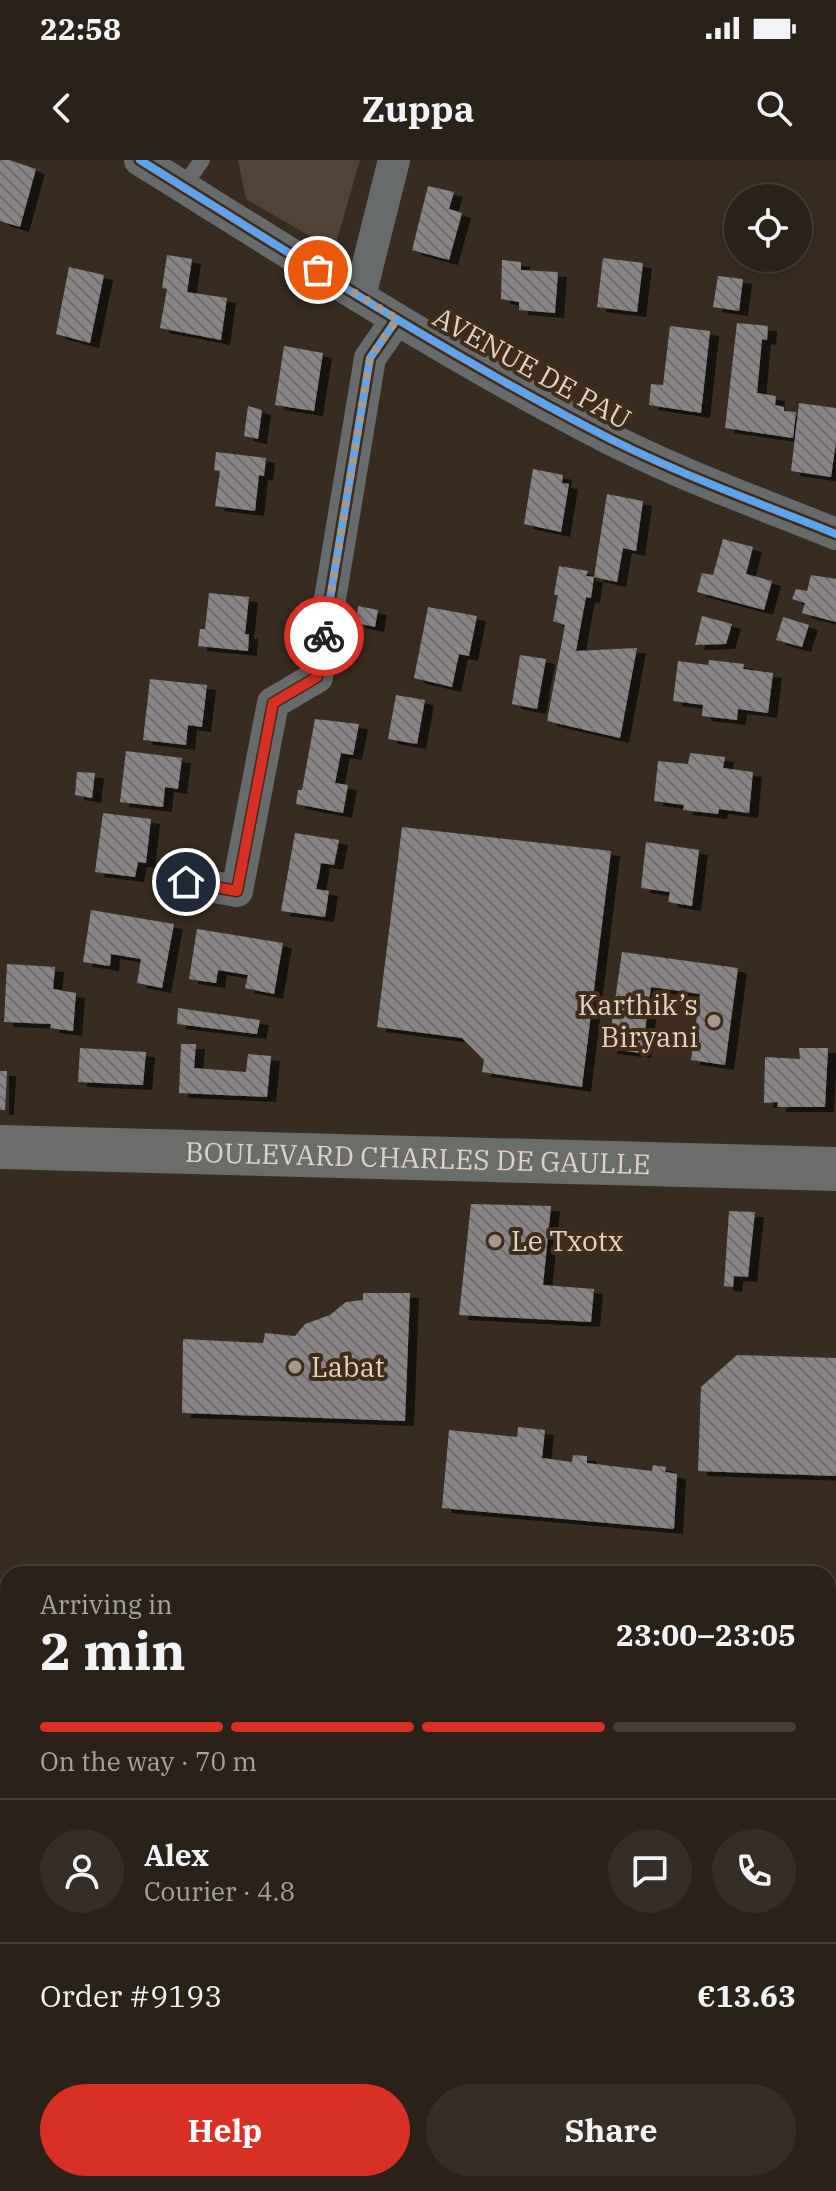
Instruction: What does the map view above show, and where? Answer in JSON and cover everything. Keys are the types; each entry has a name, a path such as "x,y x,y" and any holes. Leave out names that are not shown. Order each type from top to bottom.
{"main road":[{"name":"BOULEVARD CHARLES DE GAULLE","path":"0,1147 836,1169"}],"street":[{"name":"AVENUE DE PAU","path":"140,160 397,319 592,430 697,479 836,534"},
{"path":"360,296 394,160"},
{"path":"186,882 237,891 273,703 317,677 370,358 397,319"}],"lane":[{"path":"183,187 202,160"}],"shaded area":[{"path":"238,160 360,160 334,250 246,199"}],"building":[{"path":"0,160 36,169 20,227 0,221"},
{"path":"428,186 454,192 449,209 462,213 449,260 412,250"},
{"path":"167,255 192,259 187,292 227,298 221,340 160,328 167,289 162,288"},
{"path":"603,258 643,263 637,312 597,307"},
{"path":"502,260 521,262 521,270 558,272 555,313 519,310 519,302 501,299"},
{"path":"69,267 104,275 90,343 56,334"},
{"path":"718,276 743,279 739,311 713,307"},
{"path":"737,323 768,326 767,340 762,339 757,393 776,396 775,405 784,407 784,411 796,412 793,438 725,428"},
{"path":"670,326 710,331 701,413 649,405 651,384 663,385"},
{"path":"284,346 323,353 314,411 275,405"},
{"path":"799,403 836,408 836,442 831,477 791,471"},
{"path":"248,406 262,410 258,439 244,436"},
{"path":"216,452 266,458 264,476 259,475 255,511 215,506 220,471 214,470"},
{"path":"533,469 563,475 562,483 569,484 561,532 524,524"},
{"path":"607,494 643,501 636,551 623,548 617,582 594,577"},
{"path":"723,539 753,547 746,574 772,581 764,610 697,592 702,573 713,575"},
{"path":"559,566 588,571 586,576 594,577 591,598 586,597 576,651 637,648 620,738 547,721 565,625 553,621"},
{"path":"811,575 836,579 836,622 802,613 805,603 792,599 796,589 807,591"},
{"path":"209,593 249,597 245,634 249,634 248,651 198,646 200,629 205,629"},
{"path":"358,606 378,610 375,627 356,623"},
{"path":"428,607 477,616 469,656 459,654 452,687 414,678"},
{"path":"702,616 732,624 726,644 695,645"},
{"path":"783,617 809,625 802,647 776,640"},
{"path":"520,655 546,659 537,709 512,704"},
{"path":"709,660 744,664 743,669 773,673 768,713 738,709 737,720 702,716 703,705 673,701 678,661 708,665"},
{"path":"150,679 207,685 202,727 188,725 186,745 143,740"},
{"path":"396,695 425,700 417,744 388,739"},
{"path":"315,719 359,724 353,755 341,753 335,783 348,785 343,813 296,804 298,790 302,790"},
{"path":"126,751 182,758 178,789 165,787 163,807 120,802"},
{"path":"690,753 725,757 723,768 753,772 749,813 719,809 718,814 683,810 684,805 654,801 658,761 688,764"},
{"path":"77,772 95,773 92,798 75,795"},
{"path":"103,813 151,819 146,863 138,862 135,877 95,872"},
{"path":"402,827 611,851 582,1087 482,1072 484,1060 462,1038 377,1027"},
{"path":"295,833 339,840 334,865 321,863 316,889 329,891 325,917 281,911"},
{"path":"646,842 699,850 692,906 668,902 670,892 641,888"},
{"path":"91,910 174,924 162,988 137,983 141,959 111,954 110,966 83,962"},
{"path":"197,929 283,943 274,994 245,988 248,975 218,970 216,983 189,979"},
{"name":"Karthik’s Biryani","path":"622,952 738,968 725,1065 691,1060 700,994 651,987 642,1053 608,1049"},
{"path":"7,964 55,967 53,989 76,993 73,1031 50,1028 51,1024 4,1022"},
{"path":"178,1008 260,1020 257,1034 177,1024"},
{"path":"181,1044 196,1044 194,1068 246,1072 248,1054 271,1056 267,1097 179,1093"},
{"path":"80,1048 146,1052 143,1085 78,1082"},
{"path":"799,1048 828,1048 825,1107 777,1107 778,1102 764,1103 765,1057 800,1059"},
{"path":"0,1071 7,1071 5,1110 0,1110"},
{"path":"471,1204 551,1206 543,1285 594,1289 591,1322 459,1315"},
{"path":"729,1211 755,1212 748,1277 734,1276 733,1287 724,1286"},
{"path":"363,1293 410,1293 405,1421 182,1413 183,1339 263,1343 265,1333 295,1336 305,1324 330,1315 346,1302 363,1300"},
{"path":"737,1355 836,1358 836,1476 698,1471 701,1387"},
{"path":"518,1427 545,1430 542,1458 572,1462 573,1455 587,1456 587,1463 652,1471 653,1465 666,1467 665,1472 677,1474 674,1529 442,1508 449,1430 517,1437"}],"cycle path":[{"path":"140,160 363,299 533,398 651,458 836,534"},
{"path":"186,882 237,891 273,703 317,677 370,358 397,319"}],"way so far":[{"path":"318,270 397,319 370,358 324,636"}],"place":[{"name":"Karthik’s Biryani","path":"714,1021"},
{"name":"Le Txotx","path":"495,1241"},
{"name":"Labat","path":"295,1367"}],"route":[{"path":"186,882 237,891 273,703 317,677 324,636"}]}
